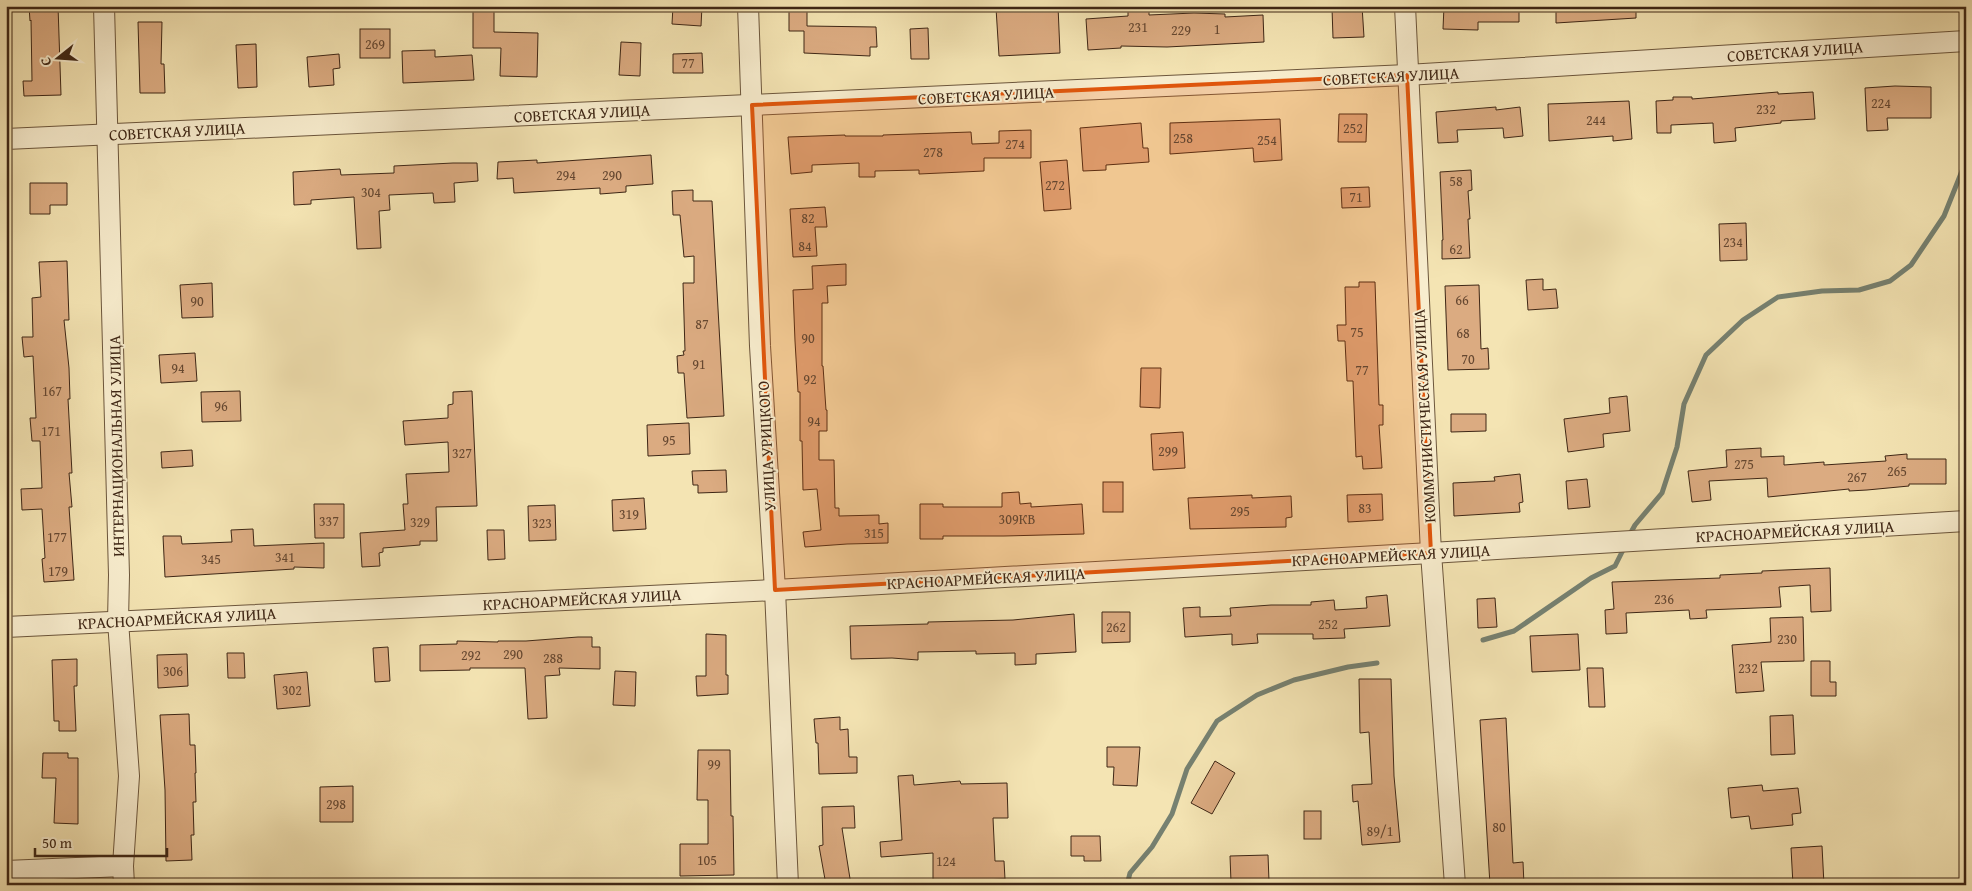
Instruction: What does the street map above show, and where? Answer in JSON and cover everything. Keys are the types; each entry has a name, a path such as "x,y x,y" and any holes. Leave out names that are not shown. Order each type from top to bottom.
{"street":[{"name":"ИНТЕРНАЦИОНАЛЬНАЯ УЛИЦА","path":"104,6 119,575 118,621 130,776 124,876"},
{"name":"УЛИЦА УРИЦКОГО","path":"748,6 760,346 775,590 788,885"},
{"name":"КОММУНИСТИЧЕСКАЯ УЛИЦА","path":"1405,6 1431,553 1455,885"},
{"name":"СОВЕТСКАЯ УЛИЦА","path":"6,138 1407,75 1966,41"},
{"name":"КРАСНОАРМЕЙСКАЯ УЛИЦА","path":"6,627 775,590 1966,521"},
{"path":"6,871 124,876"}],"highlighted area":[{"path":"1407,75 1431,553 775,590 752,105"}],"building":[{"path":"29,6 58,6 61,95 24,96 23,81 32,81"},
{"path":"473,6 494,6 494,32 538,33 537,77 500,76 501,48 473,48"},
{"path":"673,6 702,6 701,26 672,24"},
{"path":"789,6 807,6 807,26 876,27 877,47 870,47 870,56 804,53 804,31 789,31"},
{"path":"1058,6 1060,53 999,56 996,8"},
{"path":"1362,6 1364,37 1333,38 1332,8"},
{"path":"1444,6 1519,6 1519,22 1478,22 1478,30 1443,29"},
{"path":"1556,6 1636,6 1636,18 1556,23"},
{"path":"1149,7 1149,15 1194,13 1225,14 1225,17 1263,15 1264,42 1167,47 1121,46 1121,48 1088,50 1086,19 1128,16 1128,8"},
{"path":"138,22 162,22 161,64 164,64 165,93 140,93"},
{"path":"928,28 929,59 911,59 910,29"},
{"path":"360,29 390,29 390,58 360,58"},
{"path":"621,42 641,43 640,76 619,75"},
{"path":"256,44 257,87 238,88 236,45"},
{"path":"435,50 435,57 472,55 474,80 403,83 402,51"},
{"path":"702,53 703,73 673,73 673,54"},
{"path":"339,54 340,68 333,69 334,85 309,87 307,57"},
{"path":"1895,86 1931,87 1931,118 1887,118 1888,130 1867,131 1865,88"},
{"path":"1778,92 1778,94 1813,92 1815,119 1781,121 1781,123 1735,128 1736,141 1714,143 1713,123 1671,125 1671,133 1657,133 1656,101 1673,100 1673,97 1692,97 1692,99"},
{"path":"1629,101 1632,139 1613,141 1613,136 1549,141 1548,104"},
{"path":"1496,107 1496,110 1520,107 1523,136 1504,138 1503,128 1457,130 1458,142 1438,143 1436,112"},
{"path":"1339,114 1367,114 1366,142 1338,142"},
{"path":"1280,119 1282,160 1254,162 1253,148 1170,154 1170,123"},
{"path":"1141,123 1143,148 1148,148 1149,162 1106,165 1106,170 1083,171 1080,128"},
{"path":"1031,130 1031,158 984,158 984,171 919,174 919,170 875,171 875,177 859,177 859,163 812,165 812,172 791,174 788,137 883,136 971,132 972,144 999,143 999,131"},
{"path":"651,155 653,184 626,186 626,192 600,194 600,188 514,193 513,178 497,179 498,162 537,160 537,163"},
{"path":"1067,160 1071,209 1044,211 1040,162"},
{"path":"477,163 478,181 454,183 455,202 434,203 433,193 389,195 390,210 379,211 381,248 357,249 354,197 311,200 311,204 294,205 293,172 340,169 341,175 394,173 394,166"},
{"path":"1471,170 1472,190 1468,191 1470,258 1442,259 1440,172"},
{"path":"30,183 67,183 67,205 50,205 50,214 30,214"},
{"path":"1369,187 1370,207 1342,208 1341,188"},
{"path":"693,190 693,201 712,201 724,416 687,418 684,373 678,373 677,356 684,355 683,351 685,351 683,283 694,283 694,256 684,257 680,215 673,215 672,191"},
{"path":"825,207 827,227 815,227 817,256 793,257 790,209"},
{"path":"1746,223 1747,260 1720,261 1719,224"},
{"path":"67,261 69,320 64,320 69,368 70,399 68,399 72,473 69,473 72,507 69,507 74,580 44,582 42,559 45,558 42,509 22,510 21,489 42,488 40,441 32,441 30,418 36,418 33,356 24,357 22,337 33,337 32,298 41,297 39,262"},
{"path":"846,264 846,285 827,286 828,303 822,303 822,366 827,410 827,431 819,431 819,460 834,460 835,508 839,508 839,516 879,515 879,524 888,523 888,543 805,547 803,532 821,530 817,489 803,490 800,392 798,392 793,290 813,289 812,266"},
{"path":"1543,279 1543,290 1556,289 1558,308 1528,310 1526,280"},
{"path":"1359,282 1375,282 1379,405 1383,405 1383,425 1379,425 1382,468 1363,469 1362,456 1356,457 1353,381 1347,381 1345,341 1338,341 1337,325 1346,325 1345,287 1359,287"},
{"path":"212,283 213,317 182,318 180,285"},
{"path":"1479,285 1481,349 1488,348 1489,369 1448,370 1445,286"},
{"path":"195,353 197,381 161,383 159,355"},
{"path":"1141,368 1161,368 1160,408 1140,407"},
{"path":"240,391 241,421 202,422 201,392"},
{"path":"472,391 477,506 436,507 437,541 420,541 420,545 383,548 383,552 379,553 380,566 362,567 360,533 405,530 403,504 408,504 406,474 449,472 448,442 405,445 403,421 448,418 448,405 453,404 453,392"},
{"path":"1627,396 1630,431 1603,434 1604,447 1568,452 1564,419 1610,413 1609,398"},
{"path":"1451,414 1486,414 1486,431 1451,432"},
{"path":"689,423 690,454 648,456 647,425"},
{"path":"1183,432 1185,468 1153,470 1151,434"},
{"path":"1761,448 1761,457 1784,456 1784,465 1824,462 1824,465 1886,461 1885,456 1907,454 1907,459 1946,459 1946,484 1909,484 1909,486 1867,490 1849,491 1849,489 1768,497 1767,478 1709,481 1711,500 1692,502 1688,471 1727,467 1726,450"},
{"path":"192,450 193,466 162,468 161,452"},
{"path":"726,470 727,492 698,493 698,485 693,485 692,471"},
{"path":"1520,474 1523,502 1519,503 1520,512 1454,516 1453,483 1495,481 1494,477"},
{"path":"1587,479 1590,507 1568,509 1566,481"},
{"path":"1103,482 1123,482 1123,512 1103,512"},
{"path":"1019,492 1020,504 1031,503 1031,507 1082,504 1084,534 943,536 943,539 920,539 920,504 943,504 943,507 1002,507 1002,493"},
{"path":"1382,494 1383,520 1348,522 1347,495"},
{"path":"1252,495 1252,498 1291,496 1292,517 1286,518 1286,527 1190,529 1188,498"},
{"path":"644,498 646,529 613,531 612,500"},
{"path":"314,504 344,504 344,538 315,538"},
{"path":"555,505 556,540 529,541 528,506"},
{"path":"253,529 254,546 324,543 324,568 294,567 294,569 165,577 163,536 181,536 182,544 232,542 231,530"},
{"path":"487,530 504,530 505,559 488,560"},
{"path":"1830,568 1831,611 1811,612 1810,585 1779,587 1781,607 1706,610 1707,618 1690,619 1689,610 1626,613 1627,633 1606,634 1605,610 1614,609 1612,582 1720,578 1720,575 1762,573 1762,571"},
{"path":"1387,595 1390,626 1344,629 1345,638 1313,639 1313,634 1257,634 1258,643 1232,645 1232,634 1185,637 1183,608 1200,607 1200,617 1231,616 1230,608 1311,605 1311,602 1334,600 1335,610 1367,608 1366,597"},
{"path":"1495,598 1497,627 1478,628 1477,599"},
{"path":"1102,612 1130,612 1130,642 1102,643"},
{"path":"1074,614 1076,652 1036,654 1036,664 1015,665 1015,653 976,654 976,651 918,652 918,660 892,658 851,659 850,626 1013,620"},
{"path":"1803,617 1804,661 1761,662 1764,691 1736,693 1732,645 1771,642 1770,618"},
{"path":"706,634 726,635 728,694 697,696 696,676 706,676"},
{"path":"1578,634 1580,670 1532,672 1530,636"},
{"path":"592,637 592,647 600,647 600,669 559,668 560,675 545,676 547,718 528,719 525,668 470,668 470,670 420,671 420,645 457,644 457,641 498,642"},
{"path":"388,647 390,681 375,682 373,648"},
{"path":"227,653 244,653 245,678 228,678"},
{"path":"187,654 188,686 158,688 157,655"},
{"path":"77,659 77,686 74,686 76,731 59,731 59,721 54,721 52,660"},
{"path":"1811,661 1830,661 1830,682 1836,682 1836,696 1811,696"},
{"path":"1587,668 1603,668 1605,707 1589,707"},
{"path":"615,671 636,672 635,706 613,705"},
{"path":"307,672 310,706 277,709 274,675"},
{"path":"1359,679 1391,679 1394,776 1400,842 1362,845 1358,801 1353,802 1352,785 1372,784 1369,732 1360,733"},
{"path":"189,714 190,745 195,745 196,773 196,802 193,802 194,835 191,835 192,860 166,861 165,790 160,715"},
{"path":"1793,715 1795,754 1771,755 1770,716"},
{"path":"840,717 840,730 848,729 849,757 857,757 857,773 819,774 818,743 816,743 814,719"},
{"path":"1506,718 1513,863 1523,862 1524,885 1490,885 1480,720"},
{"path":"1107,747 1140,747 1137,786 1113,785 1114,767 1107,767"},
{"path":"698,750 730,750 734,875 680,876 680,844 708,844 708,800 697,800"},
{"path":"43,753 68,753 68,758 78,758 78,824 54,823 56,778 42,778"},
{"path":"1215,761 1235,773 1212,814 1191,803"},
{"path":"913,775 914,785 960,781 961,784 1007,783 1008,818 993,818 995,861 1004,861 1005,879 933,882 933,853 881,857 880,842 902,840 898,776"},
{"path":"1762,785 1763,791 1798,788 1801,813 1792,814 1793,825 1751,829 1749,816 1731,818 1728,788"},
{"path":"353,786 353,822 320,822 320,787"},
{"path":"854,806 855,828 842,828 851,885 826,885 819,846 823,845 822,807"},
{"path":"1304,811 1321,811 1321,839 1304,839"},
{"path":"1071,836 1100,836 1101,861 1084,861 1084,856 1071,856"},
{"path":"1822,846 1824,885 1793,885 1791,848"},
{"path":"1268,855 1269,881 1231,882 1230,856"}],"waterway":[{"path":"1629,536 1635,525 1662,493 1677,447 1684,404 1706,355 1743,320 1778,297 1822,291 1859,290 1890,281 1911,265 1944,216 1966,161"},
{"path":"1483,640 1514,631 1591,578 1615,566 1625,546"},
{"path":"1127,885 1130,873 1152,847 1172,814 1187,769 1217,721 1257,695 1294,680 1348,667 1377,663"}]}
